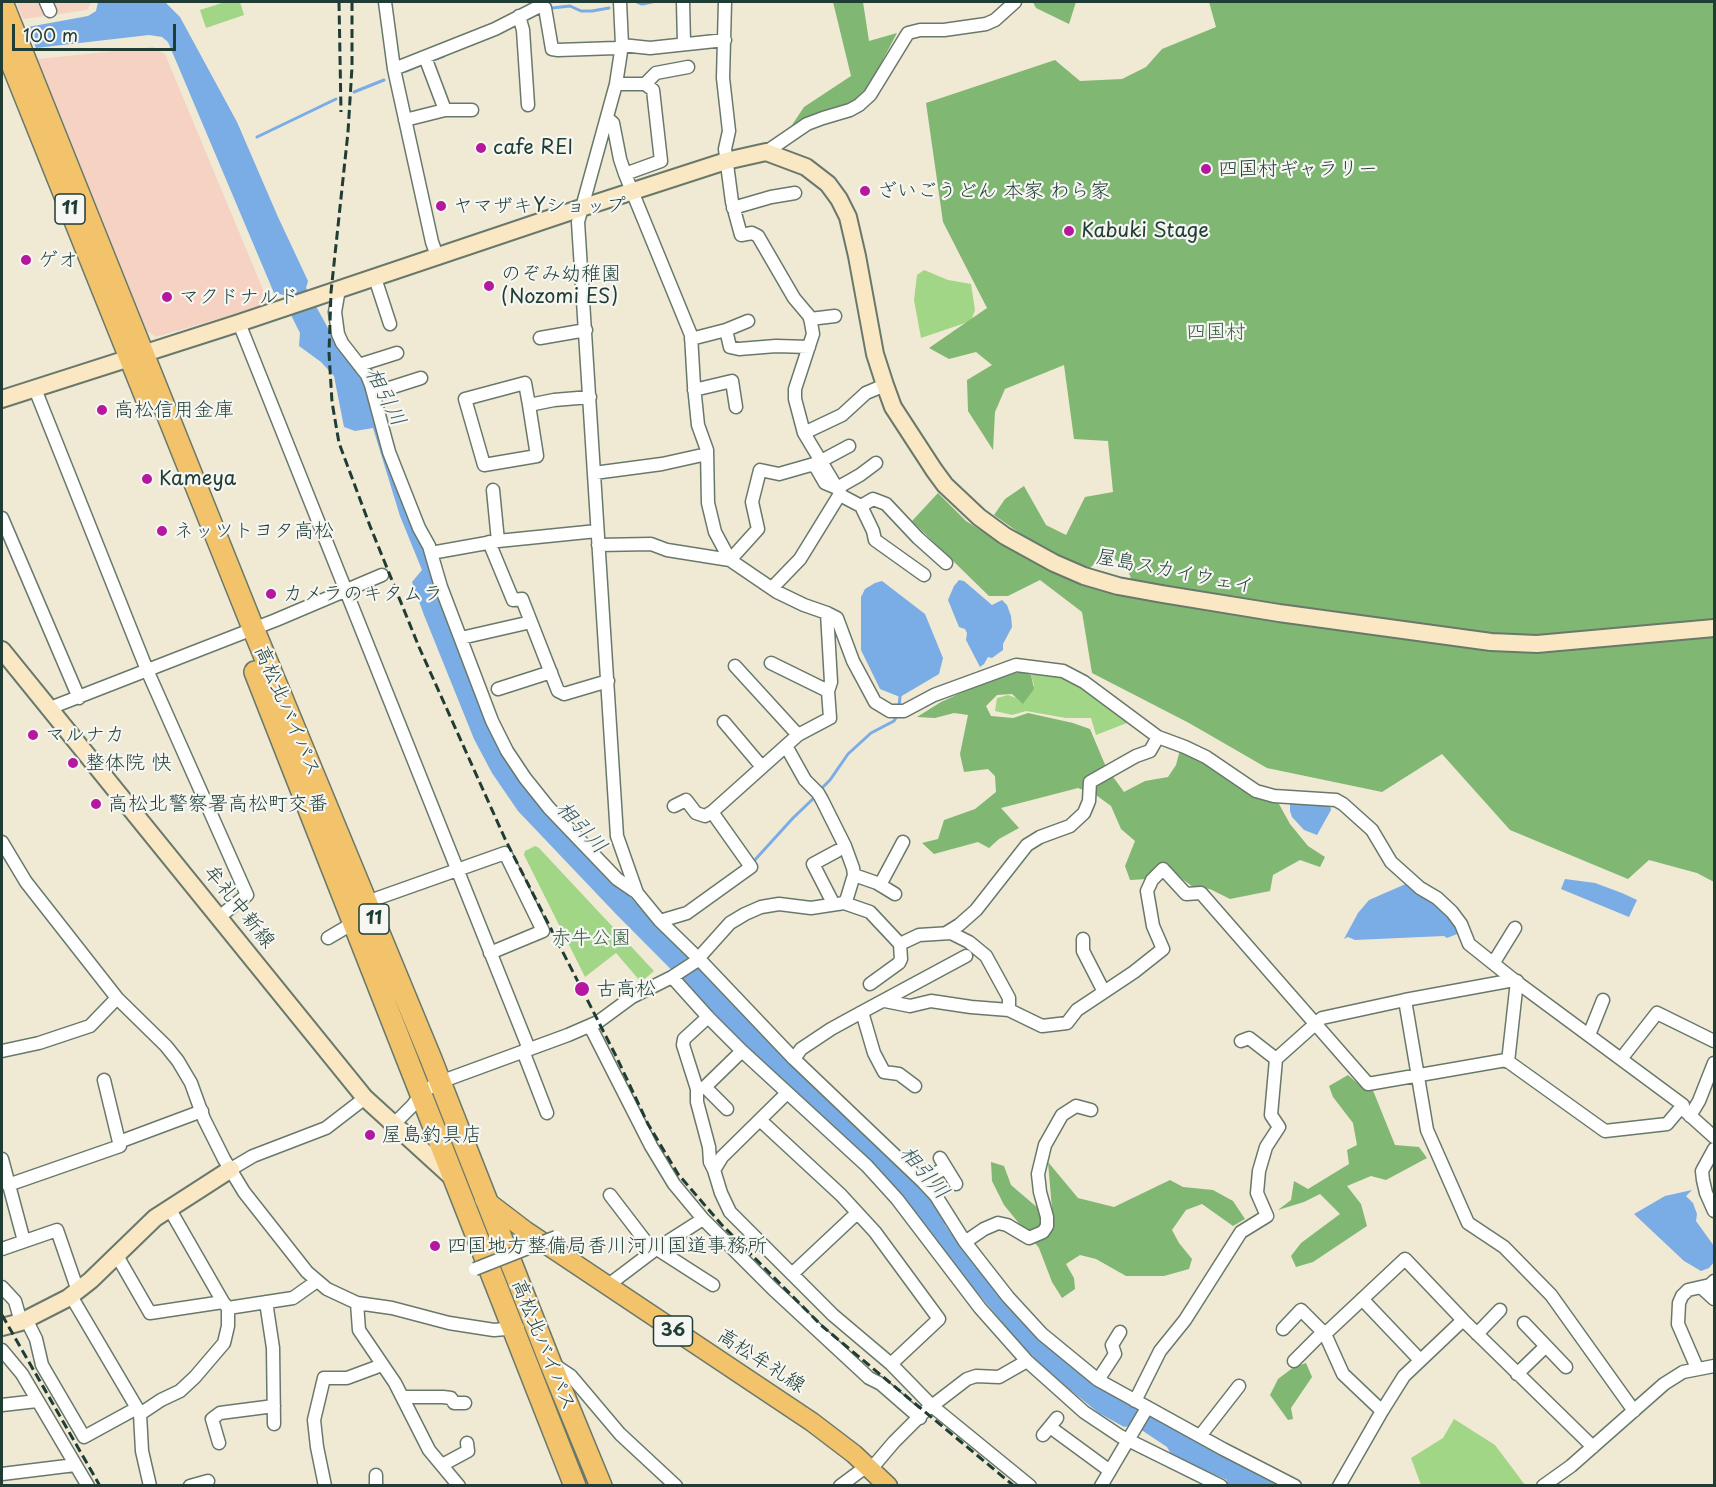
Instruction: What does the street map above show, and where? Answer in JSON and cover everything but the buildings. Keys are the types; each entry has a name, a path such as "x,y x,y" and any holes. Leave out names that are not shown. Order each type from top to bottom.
{"highway":[{"name":"高松北バイパス","path":"2,2 8,35 246,631 355,922 431,1087 487,1201 601,1485"},
{"name":"高松北バイパス","path":"246,631 368,904 431,1087 455,1180 575,1485"}],"main road":[{"name":"高松牟礼線","path":"455,1180 607,1286 812,1422 888,1485"}],"street":[{"path":"385,2 394,69 436,256"},
{"path":"620,2 622,45 616,84 578,222 617,836 637,893"},
{"path":"683,2 684,44"},
{"path":"725,2 723,78 729,131 725,149 733,208 741,235 752,233 758,236 794,298 810,319 813,334 795,388 795,399 804,433 839,491"},
{"path":"2,399 239,323 726,161 766,152 807,124 859,105 870,95 908,33 986,24 1001,15 1015,2"},
{"path":"394,69 495,29 540,6 545,8 552,49 616,48 622,45 650,48 725,40"},
{"path":"519,16 523,30 528,105"},
{"path":"425,57 445,110"},
{"path":"645,84 656,73 688,67"},
{"path":"616,84 645,84 653,90 661,161 625,174"},
{"path":"405,120 445,110 472,110"},
{"path":"607,118 613,123 620,159 632,193 688,324 699,425 707,454 708,503 716,532 730,560"},
{"name":"屋島スカイウェイ","path":"766,152 806,167 828,184 839,199 848,217 875,354 893,407 940,478 955,495 979,517 1028,550 1084,576 1118,586 1256,609 1491,642 1537,644 1714,628"},
{"path":"733,208 795,193"},
{"path":"375,278 390,324"},
{"path":"339,289 335,312 338,334 342,343 367,375 389,452 431,553 492,721 507,751 525,778 549,808 617,879 637,893 660,921 794,1059 936,1196 965,1242 1026,1318 1098,1380 1135,1401 1146,1410 1295,1485"},
{"path":"810,319 835,316"},
{"path":"691,339 726,330 748,321"},
{"path":"239,323 490,953 547,1113"},
{"path":"540,338 586,330"},
{"path":"726,330 730,347 739,349 776,346 809,347"},
{"path":"359,365 397,353"},
{"path":"374,393 421,378"},
{"path":"694,390 732,381 736,407"},
{"path":"525,383 529,405 537,456 484,465 465,399 525,383"},
{"path":"804,433 842,415 866,393 885,385"},
{"path":"34,389 147,670 247,895 219,916"},
{"path":"529,405 590,397"},
{"path":"821,461 849,446"},
{"path":"594,473 662,464 707,454"},
{"path":"772,588 800,559 839,491 876,463"},
{"path":"730,560 758,529 752,502 760,470 779,474 814,464 825,483 861,506 875,540 924,575"},
{"path":"493,490 494,542 513,600 522,599 558,692 564,694 608,681"},
{"path":"861,506 873,499 886,504 946,563"},
{"path":"2,518 79,698"},
{"path":"431,553 494,542 597,531"},
{"path":"598,544 651,544 667,550 730,560 772,588 804,605 837,618 853,661 875,702 890,711 904,711 934,695 1016,665 1063,671 1084,682 1158,737 1206,758 1256,791 1274,796 1336,800 1372,830 1391,862 1452,912 1461,924 1469,944 1683,1105 1686,1111 1714,1137"},
{"path":"50,708 382,575"},
{"path":"674,806 686,800 696,813 705,816 749,781 798,735 830,718 828,691 831,682 827,613"},
{"path":"461,638 531,622"},
{"name":"牟礼中新線","path":"2,650 365,1098 455,1180"},
{"path":"771,663 828,691"},
{"path":"735,666 798,735"},
{"path":"498,689 551,672"},
{"path":"724,722 762,767"},
{"path":"946,933 976,910 1027,845 1040,837 1070,826 1084,813 1089,801 1090,782 1136,756 1150,751 1158,737"},
{"path":"394,1124 431,1087 590,1026 632,997 674,976 697,960 730,923 745,914 760,907 779,904 811,908 839,903 847,898 854,875 845,846 818,793 805,780 786,746"},
{"path":"660,921 687,912 751,867 712,812"},
{"path":"2,842 26,882 117,998 166,1046 178,1061 191,1083 202,1111 231,1169 266,1221 307,1272 327,1289 357,1303 392,1308 449,1323 494,1330 514,1329 535,1324"},
{"path":"880,885 903,842"},
{"path":"837,851 813,864 839,903 870,912 900,944 901,959 870,984"},
{"path":"328,938 355,922 368,904 414,884 458,871 505,853 543,931 490,953"},
{"path":"885,1002 910,1006 931,1001 1009,1010 1042,1026 1067,1023 1077,1010 1134,972 1163,949 1153,926 1147,891 1152,880 1163,869 1186,894 1201,893 1368,1084 1506,1060 1605,1131 1667,1124 1699,1101 1714,1064"},
{"path":"854,875 880,885 895,894"},
{"path":"1494,962 1515,928"},
{"path":"900,944 919,935 946,933 969,942 986,956 1010,998 1009,1010"},
{"path":"1083,939 1083,951 1104,992"},
{"path":"794,1059 801,1049 816,1039 966,956"},
{"path":"674,976 708,1017 742,1051 867,1166 897,1199 980,1308 1027,1360 1084,1412 1120,1436 1132,1436 1221,1485"},
{"path":"1135,1401 1160,1351 1185,1320 1242,1232 1267,1216 1257,1193 1259,1171 1266,1147 1279,1127 1271,1115 1276,1059 1322,1018 1515,980"},
{"path":"1508,1062 1515,980"},
{"path":"2,1051 39,1043 90,1026 117,998"},
{"path":"1589,1035 1603,999"},
{"path":"1405,1000 1419,1074 1426,1130 1468,1222 1504,1247 1551,1295 1634,1411"},
{"path":"862,1012 874,1053 884,1072 899,1074 915,1086"},
{"path":"1621,1059 1657,1013 1714,1041"},
{"path":"708,1017 684,1039 682,1045 701,1088 727,1109"},
{"path":"590,1026 651,1146 674,1184 703,1219 869,1378 880,1384 920,1418"},
{"path":"1241,1041 1250,1038 1276,1059"},
{"path":"742,1051 701,1088 697,1102 710,1147 710,1162 730,1212 832,1315 891,1364 932,1406 1030,1485"},
{"path":"8,1185 120,1146 104,1080"},
{"path":"714,1170 722,1157 787,1093"},
{"path":"2,1327 23,1321 74,1293 155,1218 231,1169 253,1156 326,1128 365,1098"},
{"path":"965,1242 998,1223 1007,1225 1029,1238 1043,1232 1047,1227 1047,1217 1038,1174 1045,1145 1062,1115 1076,1106 1091,1110"},
{"path":"119,1142 202,1111"},
{"path":"760,1120 841,1194 875,1232 939,1319 891,1364"},
{"path":"1714,1149 1702,1171 1702,1180 1714,1210"},
{"path":"2,1159 24,1241"},
{"path":"922,1181 943,1163 957,1184"},
{"path":"610,1195 646,1242 713,1286"},
{"path":"2,1287 15,1301 23,1321 36,1339 42,1365 84,1437 180,1391 224,1343 228,1326 226,1305 169,1209"},
{"path":"792,1274 857,1213"},
{"path":"607,1286 656,1249 703,1219"},
{"path":"2,1249 57,1230 74,1293 139,1411 142,1450 150,1485"},
{"path":"475,1269 556,1237"},
{"path":"116,1254 150,1313 293,1298 317,1281"},
{"path":"1294,1361 1405,1259 1462,1320 1593,1447"},
{"path":"1697,1368 1678,1324 1677,1315 1682,1296 1688,1290 1702,1288 1714,1281"},
{"path":"1702,1288 1714,1299"},
{"path":"1362,1299 1420,1360"},
{"path":"266,1302 273,1348 274,1424"},
{"path":"357,1303 359,1330 402,1397 420,1433 459,1485"},
{"path":"1283,1329 1301,1310 1324,1333 1343,1374 1382,1411"},
{"path":"1477,1334 1500,1310"},
{"path":"1339,1485 1404,1376 1462,1320"},
{"path":"1524,1323 1566,1367"},
{"path":"1098,1380 1115,1354 1112,1345 1120,1332"},
{"path":"1517,1374 1546,1346"},
{"path":"2,1350 22,1374 88,1485"},
{"path":"840,1485 869,1468 932,1406 968,1379 976,1376 999,1377 1027,1360"},
{"path":"550,1362 571,1376 620,1434 676,1485"},
{"path":"325,1485 316,1447 314,1420 324,1378 347,1378 382,1365"},
{"path":"1543,1485 1568,1469 1673,1377 1697,1368 1714,1366"},
{"path":"1200,1436 1239,1386"},
{"path":"402,1397 443,1397 451,1398 454,1403 465,1403"},
{"path":"2,1405 37,1401"},
{"path":"219,1443 212,1419 220,1413 274,1406"},
{"path":"1101,1485 1146,1410"},
{"path":"1050,1427 1110,1471"},
{"path":"442,1465 468,1452 467,1443"},
{"path":"2,1474 75,1465"},
{"path":"190,1485 208,1481"}],"shaded area":[{"path":"16,2 92,2 87,10 23,19"},
{"path":"153,47 165,54 269,304 156,337 147,331 38,59"}],"green space":[{"path":"225,2 240,2 244,15 206,28 200,10"},
{"path":"833,2 863,2 869,41 897,33 869,86 852,102 790,128 804,107 851,76"},
{"path":"1033,2 1076,2 1069,24 1036,8"},
{"name":"四国村","path":"1209,2 1714,2 1714,882 1697,873 1649,860 1628,879 1510,830 1442,754 1382,792 1267,768 1189,723 1092,673 1082,612 1040,580 1008,596 989,596 912,521 938,493 966,521 1027,559 1081,583 1136,593 1129,573 1107,551 1090,568 1041,548 994,515 1005,499 1024,486 1046,525 1066,535 1085,497 1113,492 1108,441 1074,439 1064,365 1005,389 995,412 993,450 968,411 967,380 992,365 976,352 949,359 929,348 987,308 943,222 926,103 1055,60 1080,81 1122,79 1146,67 1162,49 1216,27"},
{"path":"924,270 948,280 971,284 975,310 971,321 921,338 914,300 917,275"},
{"path":"1023,672 1031,675 1034,689 1023,704 1012,694 997,695 986,706 991,716 1013,718 1028,713 1090,729 1106,767 1124,792 1145,781 1168,777 1176,765 1180,750 1212,765 1253,794 1279,804 1290,824 1308,846 1325,857 1320,867 1300,860 1273,875 1270,891 1230,899 1210,889 1193,887 1165,866 1148,879 1130,880 1125,866 1135,841 1121,829 1111,806 1096,795 1078,788 1001,808 1019,828 999,839 989,848 978,842 934,854 922,843 938,839 944,820 975,809 996,792 995,776 988,769 964,772 960,754 968,715 954,713 935,718 917,717 941,702 1002,674"},
{"path":"1031,675 1062,675 1083,684 1132,721 1096,735 1091,718 1066,718 1026,711 1012,715 995,711 997,698 1008,695 1025,701 1034,685"},
{"name":"赤牛公園","path":"535,846 654,971 641,982 616,953 585,977 524,855 525,851"},
{"path":"1348,1075 1362,1087 1372,1088 1395,1145 1419,1147 1427,1158 1386,1180 1371,1176 1347,1186 1361,1204 1367,1226 1313,1262 1296,1267 1291,1256 1301,1243 1340,1214 1320,1194 1278,1210 1291,1200 1294,1181 1308,1189 1349,1164 1347,1150 1357,1145 1353,1123 1333,1097 1329,1086"},
{"path":"991,1162 1004,1166 1011,1185 1053,1221 1048,1162 1078,1198 1114,1207 1170,1180 1183,1187 1213,1190 1233,1201 1245,1219 1233,1226 1202,1204 1186,1210 1172,1230 1192,1259 1189,1269 1164,1276 1126,1276 1096,1259 1080,1255 1066,1264 1074,1278 1075,1289 1062,1298 1052,1282 1039,1248 1004,1205 992,1181"},
{"path":"1306,1363 1312,1377 1291,1408 1293,1419 1288,1420 1270,1395 1278,1379 1294,1367"},
{"path":"1454,1419 1495,1445 1525,1485 1421,1485 1411,1458 1443,1438"}],"water":[{"path":"98,2 165,2 180,17 237,122 308,281 306,288 340,350 365,378 414,530 426,554 439,597 489,722 589,855 727,996 893,1157 946,1220 945,1225 968,1257 1025,1323 1183,1431 1228,1459 1285,1485 1226,1484 1227,1480 1172,1456 1167,1447 1140,1429 1124,1427 1099,1413 1050,1374 1017,1340 895,1190 869,1162 753,1052 518,811 492,773 474,739 424,615 412,582 422,570 400,516 373,428 355,431 344,427 334,376 321,362 299,346 300,333 284,295 274,293 168,42 162,37 149,35 36,48 28,27 88,16 96,11"},
{"path":"959,580 964,581 992,605 1002,600 1007,605 1011,616 1012,627 1003,644 1003,650 992,658 988,657 980,667 966,640 967,633 965,629 959,627 948,600"},
{"path":"882,581 925,614 943,658 939,674 900,697 880,689 861,650 861,597 865,589"},
{"path":"1290,803 1330,805 1331,810 1317,835 1304,830 1292,817 1290,811"},
{"path":"1565,879 1595,883 1637,900 1629,917 1561,889"},
{"path":"1408,883 1453,918 1460,933 1447,938 1444,936 1355,940 1348,937 1344,939 1358,913 1369,900"},
{"path":"1692,1190 1686,1196 1693,1203 1697,1214 1696,1221 1714,1246 1714,1262 1709,1268 1701,1271 1684,1261 1634,1214 1665,1196"}],"waterway":[{"path":"637,2 642,4 652,2"},
{"path":"552,8 570,6 581,11 609,8"},
{"path":"436,59 444,56"},
{"path":"406,71 423,64"},
{"path":"354,92 384,80"},
{"path":"257,137 336,99"},
{"path":"899,706 900,697"},
{"path":"821,789 848,754 871,733 894,721 897,716"},
{"path":"753,862 816,796"}],"railway":[{"path":"339,2 341,112"},
{"path":"352,2 352,67 348,132 331,292 329,353 332,402 339,443 419,647 506,841 616,1056 648,1124 678,1174 721,1224 822,1326 1014,1486"},
{"path":"2,1315 100,1486"}],"place":[{"name":"cafe REI","path":"481,148"},
{"name":"四国村ギャラリー","path":"1206,169"},
{"name":"ざいごうどん 本家 わら家","path":"865,191"},
{"name":"ヤマザキYショップ","path":"441,206"},
{"name":"Kabuki Stage","path":"1069,231"},
{"name":"ゲオ","path":"26,260"},
{"name":"のぞみ幼稚園 (Nozomi ES)","path":"489,286"},
{"name":"マクドナルド","path":"167,297"},
{"name":"高松信用金庫","path":"102,410"},
{"name":"Kameya","path":"147,479"},
{"name":"ネッツトヨタ高松","path":"162,531"},
{"name":"カメラのキタムラ","path":"271,594"},
{"name":"マルナカ","path":"33,735"},
{"name":"整体院 快","path":"73,763"},
{"name":"高松北警察署高松町交番","path":"96,804"},
{"name":"古高松","path":"582,989"},
{"name":"屋島釣具店","path":"370,1135"},
{"name":"四国地方整備局香川河川国道事務所","path":"435,1246"}],"water label":[{"name":"相引川","path":"385,397"},
{"name":"相引川","path":"581,828"},
{"name":"相引川","path":"924,1173"}]}
